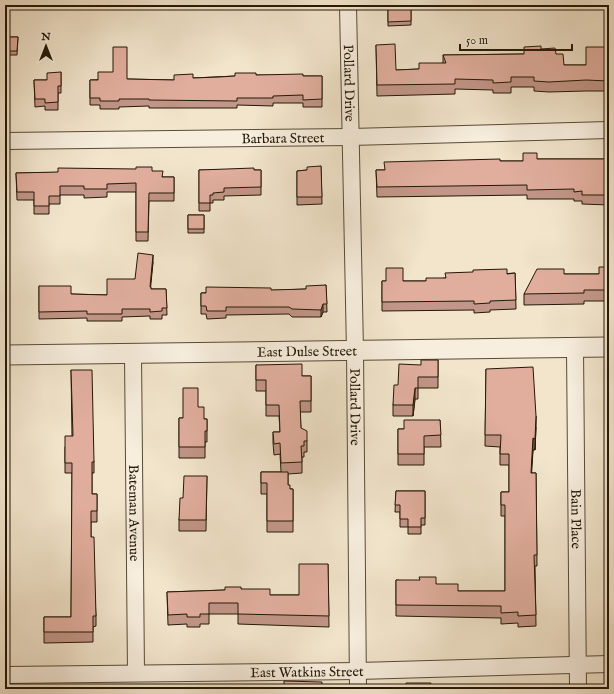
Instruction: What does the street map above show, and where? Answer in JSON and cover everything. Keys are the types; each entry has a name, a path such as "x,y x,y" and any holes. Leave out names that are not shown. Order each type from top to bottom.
{"street":[{"name":"Pollard Drive","path":"348,5 352,137 358,689"},
{"name":"Barbara Street","path":"5,141 352,137 609,130"},
{"name":"East Dulse Street","path":"5,355 609,347"},
{"name":"Bain Place","path":"575,348 578,689"},
{"name":"Bateman Avenue","path":"133,354 136,673"},
{"name":"East Watkins Street","path":"5,675 358,671 609,664"}],"building":[{"path":"411,8 411,21 388,22 388,9"},
{"path":"5,37 18,37 17,51 5,51"},
{"path":"395,44 396,70 419,69 419,63 446,63 443,55 524,54 524,47 541,46 541,49 555,48 556,54 563,54 564,65 586,65 586,47 609,47 609,81 586,80 549,82 534,81 534,77 511,77 511,82 493,83 493,80 455,79 455,84 377,85 376,45"},
{"path":"113,47 127,47 127,79 174,80 174,75 193,74 193,78 235,76 235,73 256,73 256,75 303,74 303,76 322,76 322,99 303,100 303,95 273,96 273,98 237,98 237,101 119,99 119,101 100,101 100,98 90,98 90,80 98,80 98,72 113,72"},
{"path":"61,72 61,86 58,86 58,102 45,103 45,99 35,99 34,80 47,80 47,73"},
{"path":"523,153 537,153 537,159 609,159 609,195 582,195 582,191 574,192 574,189 527,190 527,185 377,187 376,170 385,170 384,162 500,159 500,161 523,161"},
{"path":"321,166 322,197 297,197 297,171 307,170 307,167"},
{"path":"136,167 152,167 152,171 163,171 162,177 174,177 174,193 149,193 148,232 136,232 136,183 107,184 107,189 84,189 84,186 60,186 60,196 49,196 49,206 34,206 34,192 17,192 16,173 58,172 58,168 136,169"},
{"path":"254,168 254,170 261,170 261,187 224,188 224,192 213,193 213,195 210,195 210,203 199,203 199,170"},
{"path":"188,215 204,215 204,229 188,229"},
{"path":"138,253 153,255 150,287 151,289 166,289 167,308 162,308 162,311 150,312 150,309 122,309 122,314 87,314 87,311 39,312 39,286 71,286 71,294 107,295 107,279 135,279"},
{"path":"599,267 609,267 609,290 584,290 584,293 524,294 537,269 564,269 564,274 599,274"},
{"path":"386,268 403,268 403,281 426,281 426,278 446,278 445,273 507,269 507,274 515,273 516,300 490,301 490,303 474,304 474,301 382,302 382,281 386,281"},
{"path":"326,285 327,304 323,304 321,310 292,309 289,307 226,307 226,311 207,311 206,306 201,306 201,293 206,293 206,287 271,288 271,290 306,289 306,286"},
{"path":"421,360 438,360 438,377 418,377 418,388 415,388 413,405 393,405 394,385 398,385 399,364 421,365"},
{"path":"302,364 302,376 311,376 311,401 300,401 301,428 307,431 307,441 304,441 304,446 301,446 302,462 281,463 280,443 274,444 273,432 280,432 279,405 266,405 266,380 256,380 256,365"},
{"path":"533,367 536,416 531,473 536,473 537,555 534,555 536,615 518,616 518,612 501,613 501,606 396,605 396,580 420,580 419,577 436,577 436,584 458,584 458,591 505,591 505,505 501,505 501,492 509,492 509,454 500,454 501,435 485,435 486,369"},
{"path":"71,370 92,370 94,462 92,462 92,494 97,494 97,511 91,511 91,537 94,537 96,616 93,616 93,632 44,632 44,617 71,617 72,463 65,463 65,436 73,436"},
{"path":"183,388 198,388 198,407 204,407 204,419 207,419 205,447 179,447 179,418 183,418"},
{"path":"404,420 440,420 441,435 424,436 424,454 398,454 398,429 404,429"},
{"path":"261,472 288,472 288,485 290,485 290,489 293,489 293,521 267,521 267,483 261,483"},
{"path":"184,476 207,476 206,520 179,520 180,498 183,498"},
{"path":"396,491 425,491 425,518 421,518 421,527 408,527 408,519 400,519 400,505 395,505"},
{"path":"299,564 328,564 329,616 238,614 238,603 209,603 209,614 200,614 200,617 187,617 187,614 168,615 167,592 225,590 225,587 241,587 241,589 270,589 270,595 299,595"},
{"path":"284,681 322,682 322,689 284,689"},
{"path":"406,683 431,683 430,689 406,689"}]}
